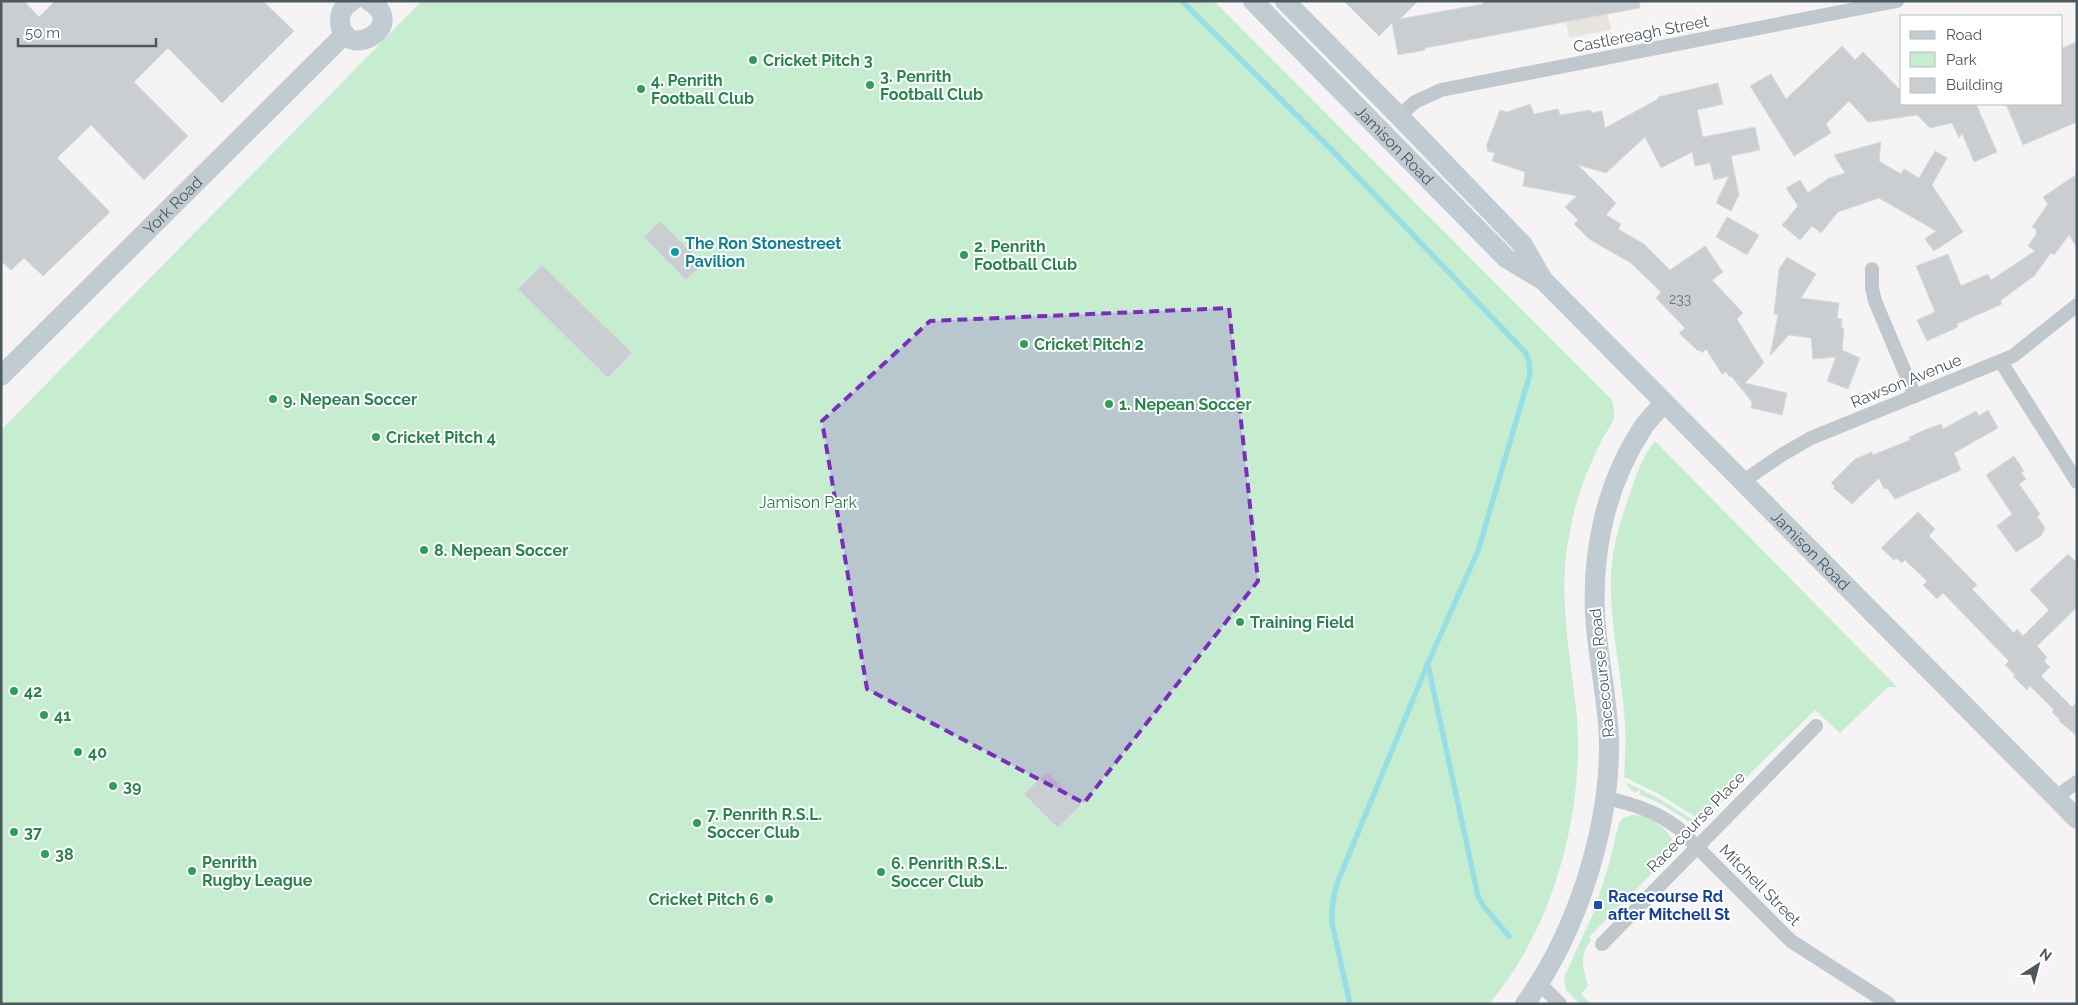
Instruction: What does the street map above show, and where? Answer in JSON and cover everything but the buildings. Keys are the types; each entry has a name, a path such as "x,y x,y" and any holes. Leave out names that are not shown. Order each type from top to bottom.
{"main road":[{"name":"Jamison Road","path":"1252,1 1506,258 1544,281"},
{"name":"Jamison Road","path":"1285,1 1523,245 1544,281 2077,819"},
{"path":"344,4 340,21 345,34 350,38 362,41 368,40 377,33 380,27 381,15 374,2"},
{"name":"York Road","path":"1,376 345,34"},
{"name":"Racecourse Road","path":"1525,1004 1565,936 1583,888 1598,835 1606,798 1608,718 1595,614 1596,556 1606,510 1626,458 1643,427 1664,403"}],"street":[{"name":"Castlereagh Street","path":"1399,116 1415,102 1441,90 1897,1"},
{"path":"1872,269 1872,288 1875,301 1915,396"},
{"name":"Rawson Avenue","path":"1742,482 1811,438 2001,362 2021,350 2077,305"},
{"path":"2001,362 2077,482"},
{"name":"Racecourse Place","path":"1602,944 1816,726"},
{"path":"2056,798 2077,782"},
{"name":"Mitchell Street","path":"1606,798 1644,808 1678,828 1791,941 1889,1004"},
{"path":"1539,983 1560,1004"}],"highlighted area":[{"path":"1229,308 1258,581 1084,803 867,689 822,421 930,321"}],"shaded area":[{"path":"1562,1 1605,1 1611,30 1569,38"}],"green space":[{"name":"Jamison Park","path":"422,1 1214,1 1612,400 1614,418 1586,474 1573,518 1566,557 1564,597 1577,718 1578,755 1569,831 1560,869 1547,906 1531,941 1511,974 1489,1004 1,1004 1,430"},
{"path":"1655,441 1897,687 1888,687 1840,733 1815,710 1702,821 1659,794 1624,777 1625,724 1612,618 1611,575 1616,539 1629,496 1646,453"},
{"path":"1625,782 1658,798 1698,823 1688,821 1663,805 1639,794 1640,791 1638,790 1636,793"},
{"path":"1632,815 1645,817 1659,825 1670,835 1674,847 1670,855 1589,937 1591,941 1583,957 1588,986 1581,994 1591,1004 1580,1004 1566,990 1564,977 1594,912 1619,823 1623,818"}],"waterway":[{"path":"1182,1 1332,150 1525,352 1529,361 1530,374 1478,551 1428,663 1336,886 1332,908 1332,923 1350,1004"},
{"path":"1428,665 1478,896 1484,907 1509,936"}],"place":[{"name":"Cricket Pitch 3","path":"753,60"},
{"name":"3. Penrith Football Club","path":"870,85"},
{"name":"4. Penrith Football Club","path":"641,89"},
{"name":"The Ron Stonestreet Pavilion","path":"675,252"},
{"name":"2. Penrith Football Club","path":"964,255"},
{"name":"Cricket Pitch 2","path":"1024,344"},
{"name":"9. Nepean Soccer","path":"273,399"},
{"name":"1. Nepean Soccer","path":"1109,404"},
{"name":"Cricket Pitch 4","path":"376,437"},
{"name":"8. Nepean Soccer","path":"424,550"},
{"name":"Training Field","path":"1240,622"},
{"name":"42","path":"14,691"},
{"name":"41","path":"44,715"},
{"name":"40","path":"78,752"},
{"name":"39","path":"113,786"},
{"name":"7. Penrith R.S.L. Soccer Club","path":"697,823"},
{"name":"37","path":"14,832"},
{"name":"38","path":"45,854"},
{"name":"Penrith Rugby League","path":"192,871"},
{"name":"6. Penrith R.S.L. Soccer Club","path":"881,872"},
{"name":"Cricket Pitch 6","path":"769,899"},
{"name":"Racecourse Rd after Mitchell St","path":"1598,905"}]}
